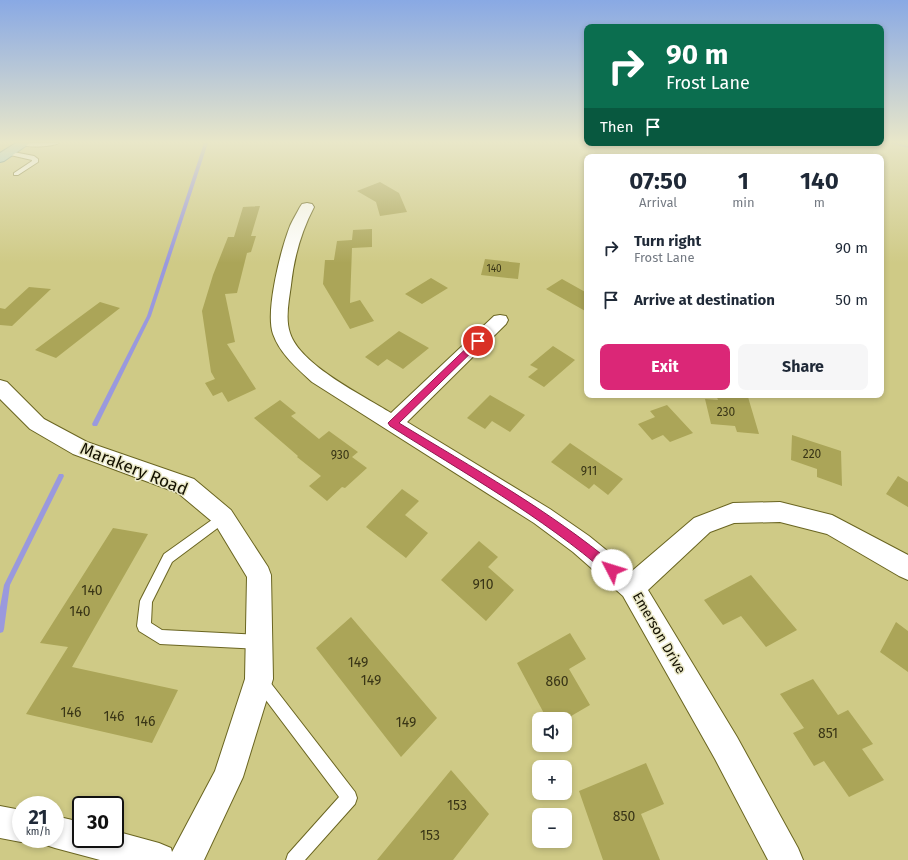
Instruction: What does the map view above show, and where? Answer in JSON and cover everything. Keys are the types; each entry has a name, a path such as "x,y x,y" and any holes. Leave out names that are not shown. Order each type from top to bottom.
{"street":[{"name":"Emerson Drive","path":"307,207 296,227 286,267 280,308 280,332 293,354 318,377 542,516 581,544 632,587 726,748 786,860"},
{"path":"393,423 500,320"},
{"name":"Marakery Road","path":"0,387 37,424 80,448 186,486 223,516 259,574 259,679 228,777 186,860"},
{"path":"632,587 702,525 733,513 780,512 832,525 908,568"},
{"path":"0,822 12,824"},
{"path":"116,848 159,860"}],"lane":[{"path":"223,516 168,558 146,600 144,626 160,638 259,642"},
{"path":"259,679 349,798 294,860"}],"building":[{"path":"377,183 382,183 399,193 407,212 380,216 376,202 357,191"},
{"path":"260,206 251,236 256,236 251,252 247,253 237,293 225,294 235,342 227,344 256,389 228,402 222,392 213,396 205,383 215,379 211,372 202,311 213,275 228,237 234,237 243,207"},
{"path":"372,229 372,247 352,248 350,303 360,300 374,321 350,329 323,284 325,260 334,260 337,241 352,240 353,230"},
{"path":"485,259 520,263 518,279 481,275"},
{"path":"431,278 448,288 422,304 405,294"},
{"path":"562,279 584,291 584,310 546,289"},
{"path":"29,287 51,289 12,326 0,325 0,308 5,309"},
{"path":"100,302 120,308 56,358 35,350"},
{"path":"399,331 429,348 403,369 387,359 378,366 365,357"},
{"path":"553,346 575,360 544,387 528,377 538,369 530,365"},
{"path":"490,395 525,415 510,432 492,421 485,429 467,418"},
{"path":"717,398 748,398 759,434 737,432 735,426 711,424 705,399 718,400"},
{"path":"280,400 296,413 291,416 319,439 329,431 358,452 352,457 367,468 345,488 342,487 327,501 309,486 321,476 297,457 298,456 254,418"},
{"path":"667,405 693,433 670,442 663,435 652,440 638,424 655,417 650,411"},
{"path":"792,435 841,451 842,486 817,477 817,469 791,460"},
{"path":"570,443 623,479 608,495 594,484 589,489 551,462"},
{"path":"898,476 908,482 908,507 886,494"},
{"path":"402,489 419,501 405,515 428,533 406,558 366,527"},
{"path":"113,528 148,534 72,667 178,690 152,743 26,714 68,647 40,643"},
{"path":"479,541 498,557 488,567 514,590 486,621 441,580"},
{"path":"751,575 797,630 766,647 741,616 723,625 704,600"},
{"path":"351,617 437,718 401,757 316,648"},
{"path":"896,622 908,631 908,672 880,652"},
{"path":"570,633 586,659 569,669 590,705 572,716 572,712 543,712 517,663"},
{"path":"813,679 838,715 848,710 873,744 862,749 884,780 849,797 824,761 814,766 793,733 804,728 780,694"},
{"path":"646,763 664,804 641,814 660,860 603,860 579,791"},
{"path":"451,770 489,814 453,860 377,860"}],"waterway":[{"path":"95,424 149,316 193,183"},
{"path":"0,629 7,585 61,476"}],"route":[{"path":"478,341 393,423 542,516 581,544 612,570"}]}
